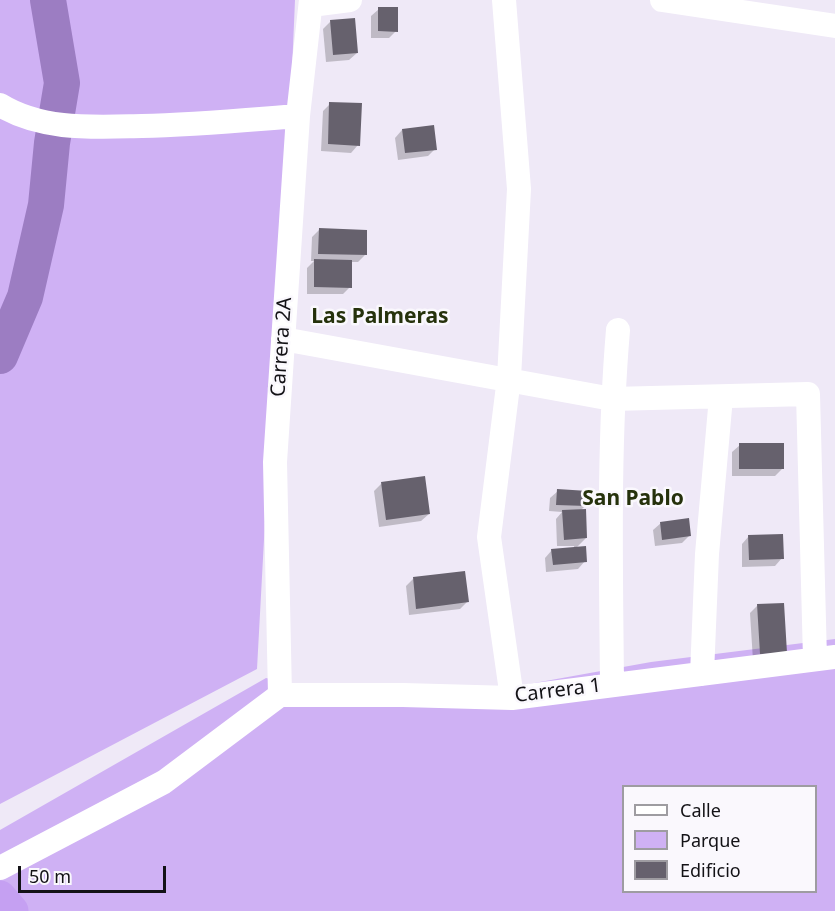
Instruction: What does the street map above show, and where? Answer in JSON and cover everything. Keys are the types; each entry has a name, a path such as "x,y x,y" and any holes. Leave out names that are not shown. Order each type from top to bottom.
{"highway":[{"path":"0,897 12,911"}],"street":[{"path":"311,2 350,0"},
{"path":"504,0 519,189 509,378 489,537 512,698"},
{"path":"662,0 835,26"},
{"name":"Carrera 2A","path":"280,695 275,462 298,116 311,2"},
{"path":"0,105 10,111 48,122 84,127 173,125 298,116"},
{"path":"612,685 610,502 612,399 618,330"},
{"path":"283,339 509,378 612,399 808,394 825,658"},
{"path":"702,674 707,554 721,397"},
{"name":"Carrera 1","path":"280,695 512,698 825,658"},
{"path":"0,868 164,782 280,695"}],"green space":[{"path":"0,0 295,0 288,164 274,355 257,669 0,804"},
{"path":"835,639 835,911 24,911 0,884 0,830 266,678 401,707 651,662"}],"building":[{"path":"378,7 398,7 398,32 378,31"},
{"path":"355,18 358,53 333,55 330,20"},
{"path":"329,102 362,103 360,146 328,144"},
{"path":"434,125 437,150 405,153 402,129"},
{"path":"319,228 367,230 367,255 318,254"},
{"path":"314,259 352,260 352,288 314,287"},
{"path":"739,443 784,443 784,469 739,469"},
{"path":"425,476 430,514 386,520 381,482"},
{"path":"557,489 588,491 587,506 556,505"},
{"path":"586,509 587,538 564,540 562,510"},
{"path":"689,518 691,536 662,540 660,522"},
{"path":"783,534 784,559 749,560 748,535"},
{"path":"586,546 587,562 553,565 551,549"},
{"path":"465,571 469,602 416,609 413,577"},
{"path":"784,603 787,653 760,654 757,604"}],"waterway":[{"path":"0,356 25,297 46,205 52,143 62,83 48,0"}],"district":[{"name":"Las Palmeras","path":"380,317"},
{"name":"San Pablo","path":"633,499"}]}
